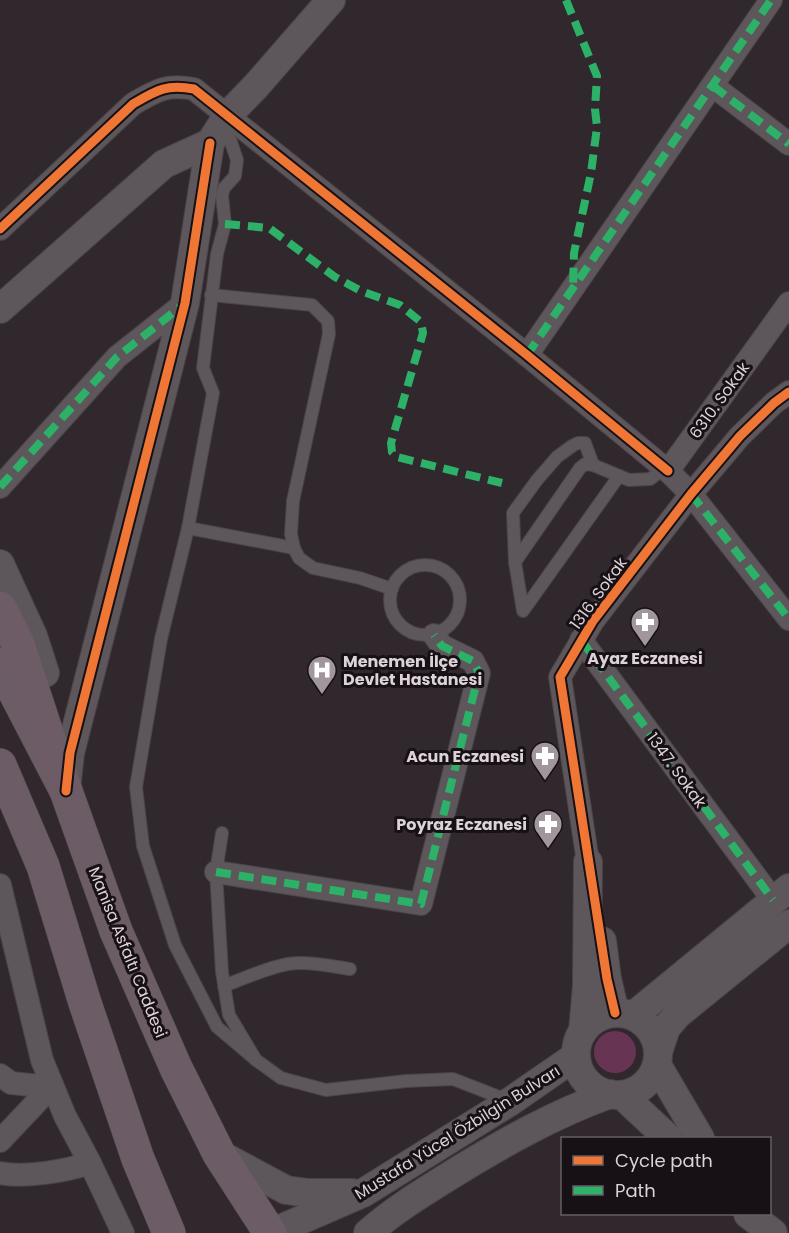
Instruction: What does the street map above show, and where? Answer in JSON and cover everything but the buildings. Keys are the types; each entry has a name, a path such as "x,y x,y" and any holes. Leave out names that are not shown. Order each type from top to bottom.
{"highway":[{"path":"0,608 18,644 66,791"},
{"name":"Manisa Asfaltı Caddesi","path":"0,664 66,791 116,931 176,1068 219,1154 270,1233"},
{"path":"0,765 43,866 85,1003 138,1159 169,1233"}],"street":[{"path":"66,791 70,753 198,299 210,143 228,115 331,0"},
{"path":"527,355 771,0"},
{"path":"0,229 133,104 157,90 176,86 194,89 667,470 690,494 789,619"},
{"path":"713,86 789,144"},
{"path":"0,309 164,164 210,143"},
{"path":"0,487 117,357 198,299"},
{"name":"6310. Sokak","path":"667,470 789,303"},
{"name":"1316. Sokak","path":"588,862 560,676 593,621 690,494 740,436 774,403 789,392"},
{"path":"0,564 33,636 70,753"},
{"path":"216,872 421,904 479,673 473,661 442,646 434,635"},
{"name":"1347. Sokak","path":"581,640 781,894"},
{"path":"588,862 607,979 624,1015"},
{"path":"588,862 587,986 579,1070 586,1081 597,1090 616,1095 634,1092 644,1085 652,1076 666,1028 678,1014 789,924"},
{"path":"0,885 42,1060 51,1087 123,1233"},
{"path":"624,1015 781,894"},
{"path":"580,1043 597,1018 624,1015 644,1022 651,1030 658,1058 699,1137"},
{"name":"Mustafa Yücel Özbilgin Bulvarı","path":"270,1233 363,1193 511,1101 580,1043"},
{"path":"0,1075 11,1083 51,1087"},
{"path":"0,1141 51,1087"},
{"path":"616,1095 667,1137"},
{"name":"Mustafa Yücel Özbilgin Bulvarı","path":"368,1233 387,1223 514,1136 578,1106 616,1095"},
{"path":"219,1154 286,1190 308,1193 363,1193"},
{"path":"0,1173 10,1175 73,1169 90,1163"},
{"path":"771,1214 789,1227"},
{"path":"749,1215 773,1233"}],"lane":[{"path":"228,115 229,135 237,160 235,176 224,188 222,195 225,224 217,254 198,299 203,368 213,393 188,528 161,639 136,787 143,846 176,945 218,1027 280,1078 326,1090 406,1081 453,1079 511,1101"},
{"path":"198,299 312,305 328,321 329,334 293,501 291,534 294,548 299,558 313,568 360,578 392,589"},
{"path":"593,465 585,443 578,443 557,457 513,513 515,562 523,611 619,476"},
{"path":"515,562 585,464 629,480 650,479 667,470"},
{"path":"188,528 294,548"},
{"path":"430,565 442,568 452,576 458,586 461,598 460,611 446,630 434,635 413,634 396,621 391,611 392,589 397,578 407,570 430,565"},
{"path":"222,833 216,872 217,912 224,986 229,1015 256,1060"},
{"path":"224,986 272,968 290,964 309,963 350,969"}],"shaded area":[{"path":"615,1031 623,1032 630,1037 635,1044 635,1060 630,1067 623,1072 615,1073 607,1072 600,1067 595,1060 594,1052 595,1044 600,1037 607,1032"}],"marked path":[{"path":"566,0 597,76 595,109 597,127 591,173 574,253 573,288"},
{"path":"527,355 771,0"},
{"path":"713,86 789,144"},
{"path":"225,224 269,228 335,277 361,291 400,305 421,322 423,333 391,443 392,452 397,457 502,483"},
{"path":"0,487 117,357 184,304"},
{"path":"691,494 789,619"},
{"path":"216,872 421,904 479,673 473,661 442,646 434,635"},
{"path":"581,640 773,900"}],"cycle path":[{"path":"0,229 133,104 162,89 176,87 194,89 527,355 668,471"},
{"path":"66,791 70,753 185,303 210,143"},
{"path":"615,1013 607,979 560,677 593,621 691,494 740,436 774,403 789,392"}],"place":[{"name":"Ayaz Eczanesi","path":"645,648"},
{"name":"Menemen İlçe Devlet Hastanesi","path":"322,696"},
{"name":"Acun Eczanesi","path":"545,782"},
{"name":"Poyraz Eczanesi","path":"548,850"}]}
